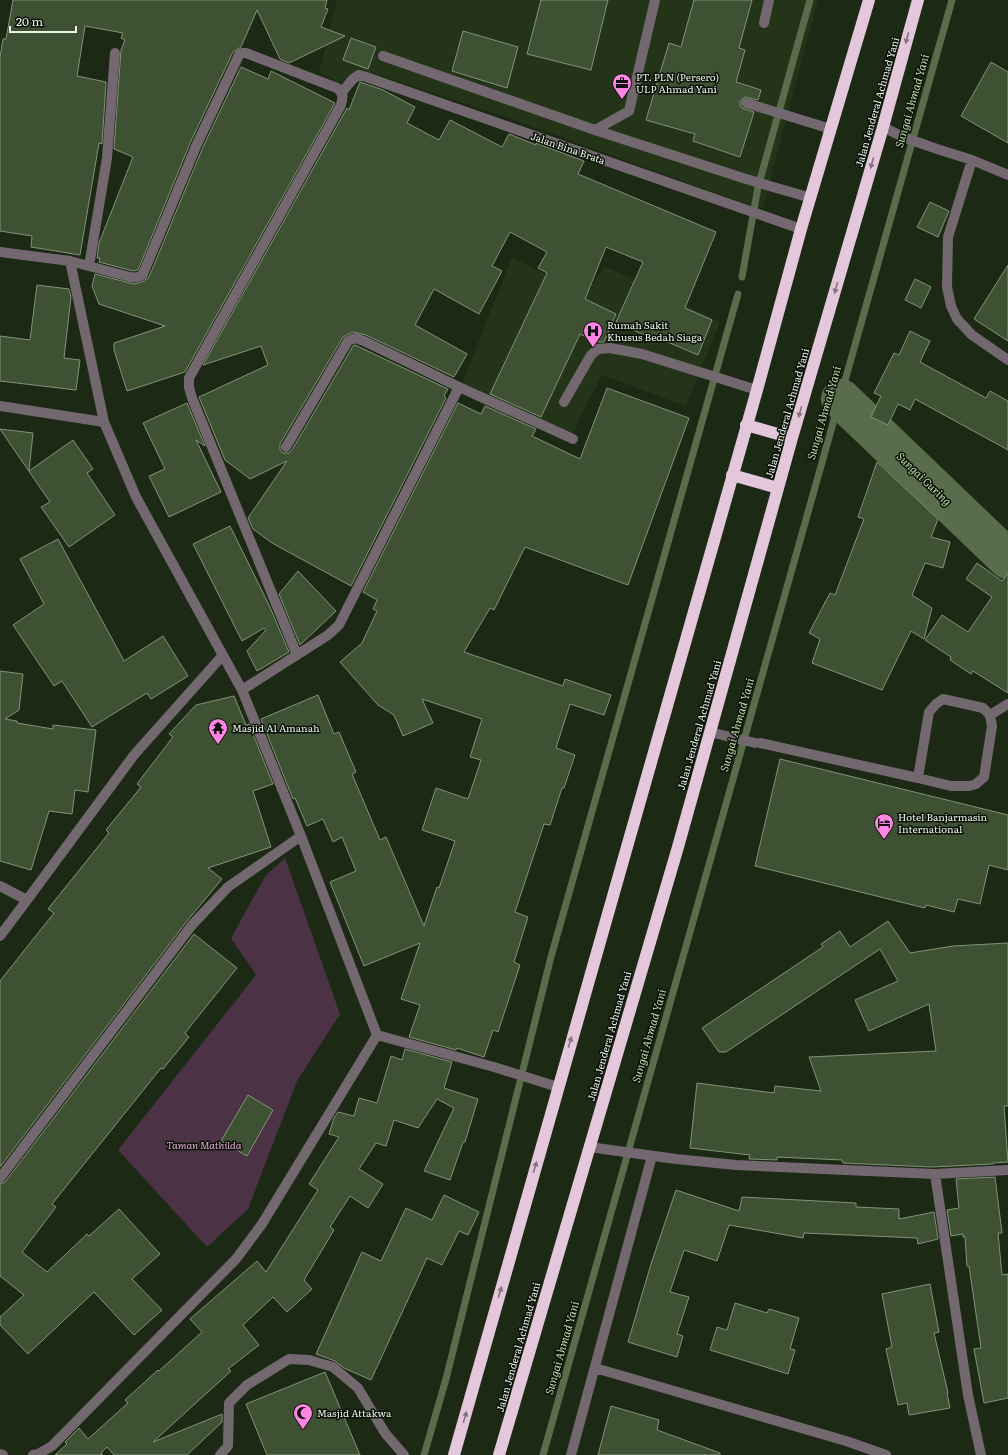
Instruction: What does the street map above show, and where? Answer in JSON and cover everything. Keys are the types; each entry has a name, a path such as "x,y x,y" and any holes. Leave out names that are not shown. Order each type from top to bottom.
{"highway":[{"path":"454,1455 757,390 801,229 869,0"},
{"name":"Jalan Jenderal Achmad Yani","path":"499,1455 676,855 792,438 883,127 918,0"},
{"path":"746,425 792,438"},
{"path":"732,475 778,488"}],"street":[{"path":"595,130 629,111 655,0"},
{"path":"764,23 769,0"},
{"path":"0,252 70,261 136,278 143,274 197,144 239,56 242,53 246,53 310,77 337,88 342,92 344,96 341,105 189,378 189,387 192,398 297,655"},
{"path":"89,266 107,158 115,54"},
{"path":"383,56 595,130 811,198"},
{"name":"Jalan Bina Brata","path":"342,92 353,78 359,75 366,77 801,229"},
{"path":"746,103 831,129"},
{"path":"883,127 904,137 972,160 1008,175"},
{"path":"972,160 948,237 947,287 951,306 957,319 972,335 1008,360"},
{"path":"70,261 104,422 136,497 242,690 301,836 377,1035"},
{"path":"286,447 348,341 355,338 573,440"},
{"path":"564,402 591,355 598,349 610,348 642,354 757,390"},
{"path":"242,690 335,630 458,387"},
{"path":"0,406 104,422"},
{"path":"0,936 134,755 223,654"},
{"path":"710,732 951,786 968,786 976,784 984,777 992,726 990,716 983,708 943,699 936,704 929,712 918,778"},
{"path":"990,716 1008,704"},
{"path":"0,1178 192,925 228,887 301,836"},
{"path":"0,886 27,900"},
{"path":"377,1035 558,1087"},
{"path":"33,1455 38,1454 52,1446 236,1259 262,1224 377,1035"},
{"path":"589,1147 652,1156 736,1165 934,1174 1008,1170"},
{"path":"571,1455 652,1156"},
{"path":"934,1174 968,1395 981,1455"},
{"path":"220,1455 228,1446 229,1403 247,1385 289,1359 309,1360 333,1367 358,1388 385,1433 404,1455"},
{"path":"595,1368 846,1440 886,1455"}],"shaded area":[{"name":"PT. PLN (Persero) ULP Ahmad Yani","path":"337,0 818,0 763,208 744,203 503,116 372,73 338,83 319,72"},
{"name":"Rumah Sakit Khusus Bedah Siaga","path":"512,257 585,294 605,266 720,322 686,406 602,375 572,434 461,387"}],"green space":[{"name":"Taman Mathilda","path":"285,858 340,1014 297,1081 248,1209 207,1247 118,1150 256,975 231,938 266,875"}],"building":[{"path":"13,0 327,0 325,8 328,9 321,27 345,36 289,63 280,59 257,10 241,47 233,52 191,141 138,270 133,271 99,262 100,258 97,258 99,243 133,157 114,149 121,50 125,40 121,38 123,33 85,26 77,76 106,82 102,144 99,143 80,255 31,247 32,236 0,231 0,57 3,39 6,39"},
{"path":"541,0 608,0 591,70 527,54"},
{"path":"694,0 752,0 739,48 745,50 736,82 761,90 758,100 745,97 740,101 742,108 754,112 740,157 693,141 695,134 646,120 669,43 681,47"},
{"path":"463,31 518,47 507,88 452,71"},
{"path":"351,38 376,47 368,69 343,60"},
{"path":"991,62 1008,72 1008,143 961,116"},
{"path":"241,67 268,79 271,71 335,103 185,372 127,391 114,350 114,343 165,326 99,304 92,286 95,274 134,284 142,282 149,277 203,147"},
{"path":"360,82 383,90 415,107 407,123 439,140 450,120 502,147 509,134 536,145 536,143 584,161 578,174 716,232 685,308 712,320 698,355 654,336 653,339 616,322 643,262 606,247 585,299 616,314 604,342 598,342 580,334 541,417 490,394 547,273 538,268 547,252 510,232 492,266 502,271 479,314 434,289 415,325 467,354 454,377 366,335 353,332 343,337 280,444 280,450 283,453 289,453 292,450 353,346 355,345 448,389 444,396 446,398 351,586 272,543 253,529 248,518 287,461 250,479 225,460 199,397 268,365 261,346 203,365 347,108 349,110"},
{"path":"930,202 949,211 938,237 917,227"},
{"path":"1008,265 1008,341 974,319"},
{"path":"915,279 931,287 921,308 905,300"},
{"path":"37,285 69,289 71,297 64,358 80,360 76,390 0,381 0,336 30,340"},
{"path":"910,331 930,341 920,362 986,398 990,391 1008,401 1008,450 915,399 910,410 898,404 888,425 871,417 881,396 874,393 894,353 899,355"},
{"path":"607,388 689,418 628,585 525,547 494,610 490,608 464,652 563,686 565,679 611,695 604,715 570,704 556,748 575,755 550,825 544,824 515,912 528,917 514,962 520,965 498,1032 493,1030 484,1057 457,1048 456,1050 409,1037 420,1005 401,999 420,943 364,966 330,882 356,871 342,837 333,842 323,819 307,826 295,798 293,799 261,719 318,695 334,734 339,732 356,772 352,774 380,840 386,837 424,926 455,841 422,830 436,788 468,799 481,760 470,757 482,719 422,699 433,723 403,736 394,715 378,705 340,662 362,643 377,611 373,609 377,600 363,592 458,403 481,414 485,406 536,429 532,436 580,459"},
{"path":"187,403 205,446 196,440 221,492 169,517 149,476 165,469 143,423"},
{"path":"0,429 33,433 29,471 73,440 93,469 87,473 115,515 69,547 41,507 50,502"},
{"path":"877,462 938,519 931,537 950,542 943,568 925,563 912,595 932,608 924,639 911,631 882,690 812,663 820,639 809,633 830,593 835,595 864,519 858,517"},
{"path":"230,526 269,605 289,652 257,671 247,651 266,630 264,628 242,641 193,544"},
{"path":"58,539 124,661 163,636 188,676 151,699 147,693 92,727 62,681 54,686 13,625 44,604 20,559"},
{"path":"977,563 1002,581 1008,573 1008,693 973,671 971,674 950,660 951,657 925,640 942,615 968,632 992,597 966,579"},
{"path":"298,571 336,611 300,645 279,594"},
{"path":"0,671 23,674 19,710 5,719 17,721 17,723 53,729 53,725 96,730 88,792 75,790 72,814 49,811 31,870 0,861"},
{"path":"234,696 246,725 249,724 273,784 253,791 271,847 208,868 222,879 187,921 0,1167 0,981 54,913 48,909 109,833 106,830 141,787 137,784 173,737 169,734 196,705"},
{"name":"Hotel Banjarmasin International","path":"780,759 1008,815 1008,870 989,865 980,904 958,899 954,912 926,905 925,908 755,866"},
{"path":"888,921 910,953 953,946 1008,943 1008,1106 1004,1106 1008,1162 932,1167 843,1163 842,1160 777,1157 777,1160 749,1159 750,1155 690,1148 697,1083 774,1093 775,1086 821,1091 809,1057 936,1051 929,1004 869,1031 855,1000 898,981 880,949 726,1052 719,1052 702,1028 823,947 821,944 840,931 850,947"},
{"path":"194,934 237,968 185,1033 189,1037 163,1069 161,1068 52,1204 56,1207 22,1252 47,1272 87,1234 89,1236 119,1209 160,1254 132,1279 162,1310 134,1335 94,1292 28,1354 0,1325 0,1317 24,1295 0,1276 0,1184 5,1182"},
{"path":"405,1049 452,1062 444,1088 478,1099 465,1142 463,1142 450,1180 424,1171 454,1108 437,1099 418,1128 394,1120 386,1146 376,1143 359,1169 383,1184 368,1208 350,1196 330,1227 334,1230 304,1280 312,1289 287,1312 273,1297 243,1325 259,1345 228,1369 231,1371 153,1442 222,1414 222,1422 187,1455 114,1455 107,1447 101,1453 103,1455 55,1455 67,1444 65,1442 79,1428 88,1439 128,1403 125,1400 202,1332 190,1319 257,1261 266,1272 318,1190 309,1184 339,1137 329,1134 334,1118 338,1112 354,1116 359,1098 377,1103 391,1056 402,1060"},
{"path":"248,1095 273,1110 247,1156 221,1141"},
{"path":"995,1177 1002,1233 998,1233 1002,1275 1008,1274 1008,1398 984,1403 974,1349 981,1348 969,1266 967,1266 965,1237 963,1237 963,1234 951,1236 947,1210 959,1208 956,1179"},
{"path":"676,1190 739,1211 742,1197 856,1203 856,1207 899,1209 899,1219 934,1212 938,1239 918,1244 917,1238 804,1233 803,1238 729,1225 717,1261 684,1250 670,1292 689,1297 677,1334 683,1336 677,1357 628,1342 651,1264"},
{"path":"444,1195 479,1212 468,1235 459,1231 442,1265 427,1258 371,1380 344,1368 335,1361 316,1354 362,1252 381,1261 406,1208 432,1220"},
{"path":"930,1284 939,1332 934,1333 950,1408 909,1415 907,1403 898,1405 886,1349 892,1347 882,1294"},
{"path":"735,1303 767,1313 769,1309 799,1318 790,1349 795,1350 788,1374 710,1350 717,1327 727,1330"},
{"name":"Masjid Attakwa","path":"325,1372 360,1455 267,1455 246,1404"},
{"path":"611,1406 659,1420 657,1430 720,1453 720,1455 598,1455"}],"waterway":[{"name":"Sungai Ahmad Yani","path":"742,277 758,187 810,0"},
{"name":"Sungai Ahmad Yani","path":"543,1455 952,0"},
{"name":"Sungai Ahmad Yani","path":"424,1455 446,1379 551,957 738,294"},
{"name":"Sungai Guring","path":"841,399 1008,559"}],"place":[{"name":"PT. PLN (Persero) ULP Ahmad Yani","path":"622,100"},
{"name":"Rumah Sakit Khusus Bedah Siaga","path":"593,348"},
{"name":"Masjid Al Amanah","path":"218,745"},
{"name":"Hotel Banjarmasin International","path":"884,840"},
{"name":"Masjid Attakwa","path":"303,1430"}]}
